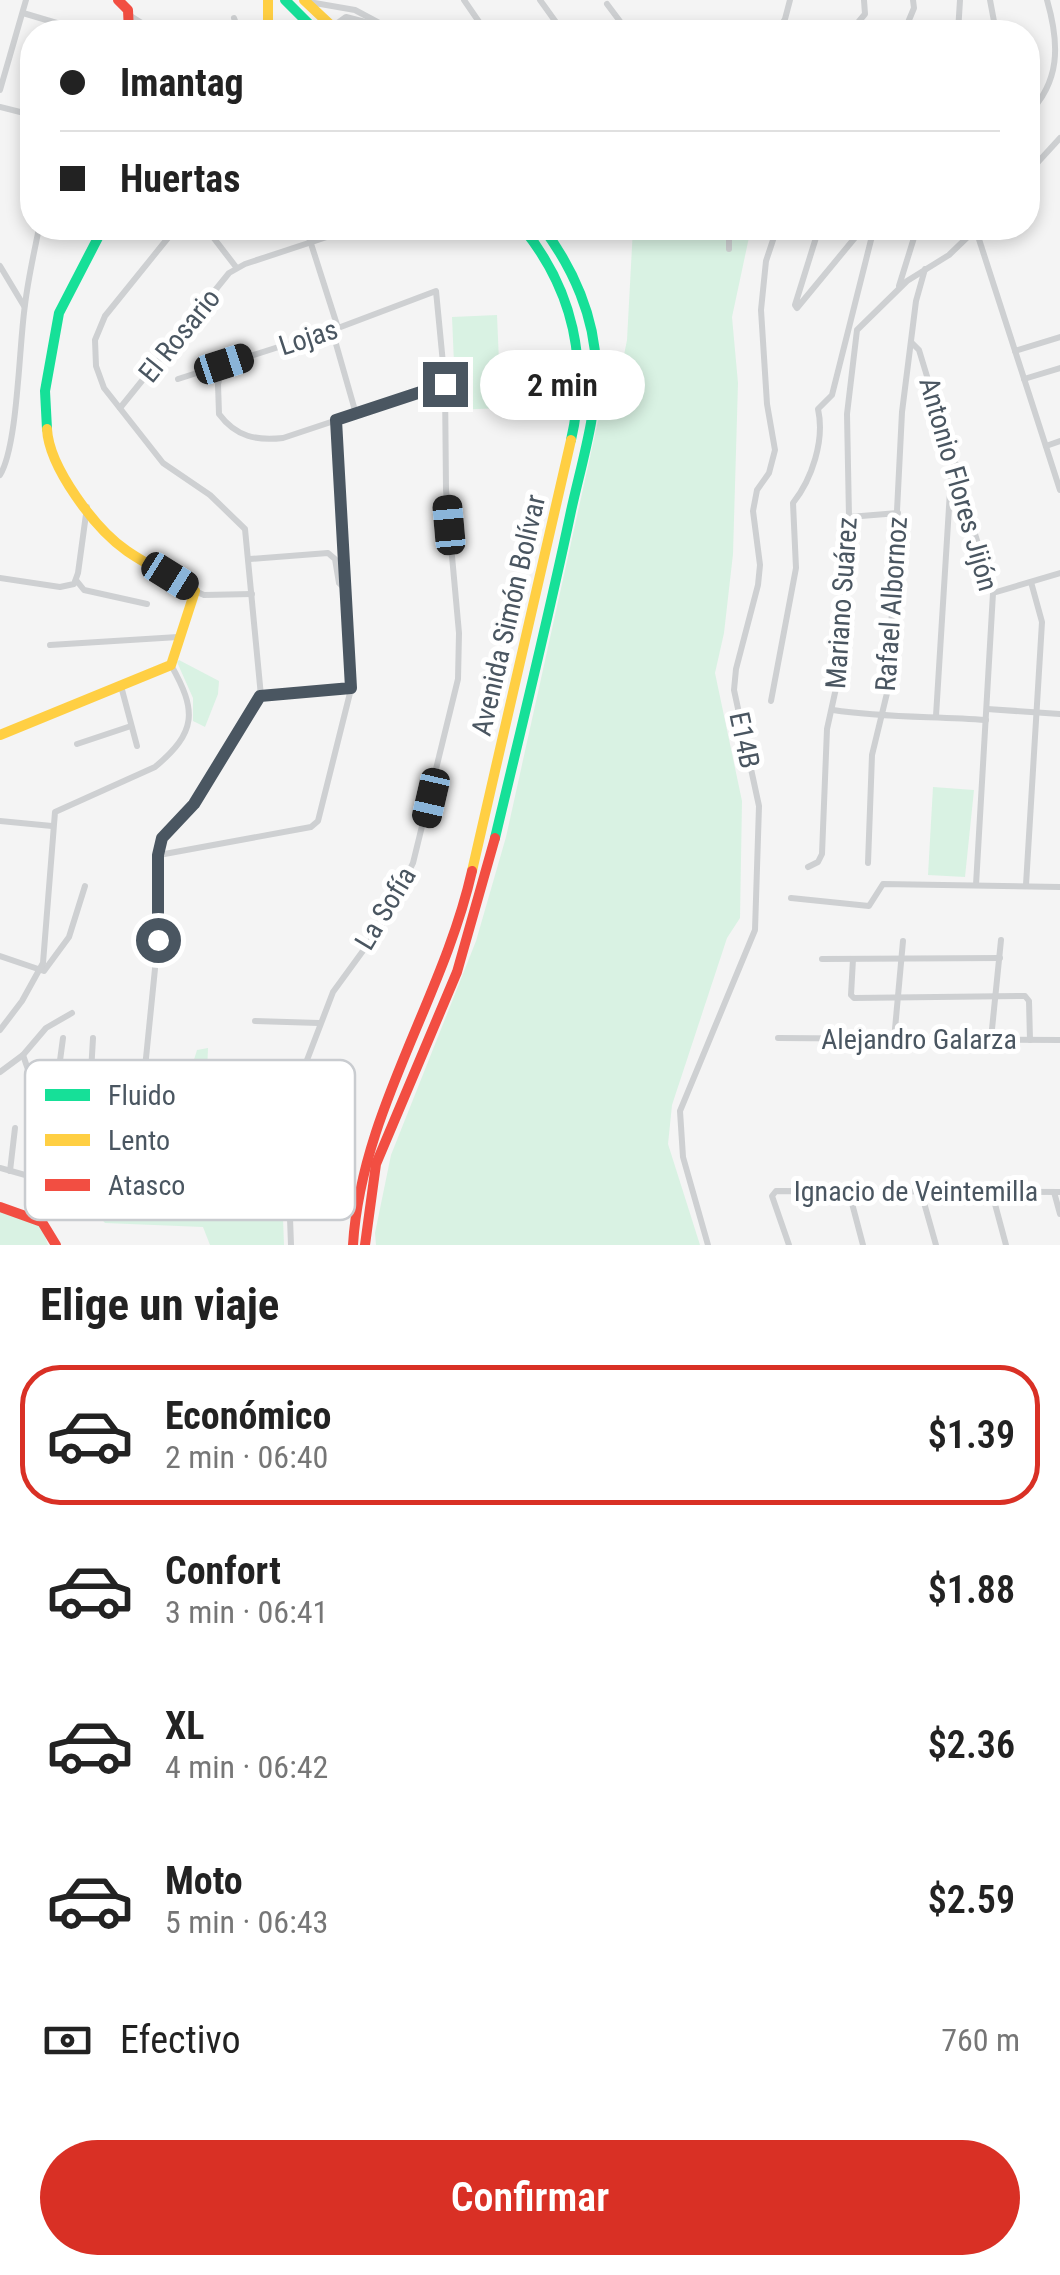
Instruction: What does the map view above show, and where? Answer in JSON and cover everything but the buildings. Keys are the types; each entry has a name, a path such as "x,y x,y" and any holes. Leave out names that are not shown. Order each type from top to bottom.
{"main road":[{"path":"118,0 127,8 128,20"},
{"path":"286,0 305,20"},
{"path":"305,1 324,20"},
{"path":"0,735 170,665 194,591 124,549 52,460 48,446 46,391 58,314 97,240"},
{"name":"Avenida Simón Bolívar","path":"355,1207 368,1151 441,970 470,881 576,423 580,373 571,310 548,259 533,240"},
{"name":"Avenida Simón Bolívar","path":"365,1245 376,1164 457,972 485,878 591,418 596,367 587,317 568,261 552,240"},
{"path":"0,1206 25,1214"},
{"path":"42,1220 56,1245"},
{"name":"Avenida Simón Bolívar","path":"353,1245 354,1220"}],"street":[{"path":"0,90 26,0"},
{"path":"1040,104 1059,68 1048,0"},
{"path":"305,1 355,10 373,20"},
{"path":"607,4 619,20"},
{"path":"22,12 47,20"},
{"path":"128,15 136,20"},
{"path":"1040,160 1060,138"},
{"path":"0,474 16,402 24,306 37,240"},
{"path":"146,1060 158,940 158,855 162,838 194,804 260,696 250,559 242,525 210,494 163,464 104,388 96,366 95,340 105,316 166,240"},
{"path":"215,240 236,267"},
{"path":"310,240 356,414"},
{"name":"El Rosario","path":"120,408 236,267 320,240"},
{"path":"729,240 729,249"},
{"name":"E14B","path":"708,1245 684,1157 680,1112 756,930 759,806 734,690 758,585 760,565 753,511 757,490 769,473 775,450 767,404 761,310 766,261 773,240"},
{"path":"815,240 795,305 798,308 853,240"},
{"name":"Mariano Suárez","path":"808,867 818,862 822,854 827,730 840,670 853,330 872,240"},
{"path":"898,292 913,240"},
{"path":"771,701 796,568 793,503 810,473 820,424 818,409 832,396 838,363 853,330 907,281 950,256 965,240"},
{"path":"981,240 1060,490"},
{"path":"0,266 24,306"},
{"name":"Antonio Flores Jijón","path":"925,269 916,301 912,343 919,350 956,463 993,592 976,885"},
{"name":"Lojas","path":"178,380 436,291"},
{"name":"La Sofía","path":"307,1060 344,973 384,922 413,863 458,679 459,632 446,490 445,384 436,291"},
{"path":"1015,351 1060,337"},
{"name":"Rafael Albornoz","path":"868,863 872,754 888,689 902,412 912,343"},
{"path":"224,364 216,406 226,423 242,435 262,441 283,438 445,384"},
{"path":"1024,379 1060,368"},
{"path":"158,855 316,825 351,688 336,420"},
{"path":"1046,446 1060,441"},
{"path":"936,716 951,475 956,463"},
{"path":"0,578 69,587 76,580 87,507"},
{"path":"848,517 898,514"},
{"path":"250,559 328,553 335,559 339,583 345,589"},
{"path":"993,592 1060,573"},
{"path":"76,580 84,590 147,604"},
{"path":"1026,886 1042,622 1031,582"},
{"path":"194,591 252,594"},
{"path":"50,645 178,637"},
{"path":"40,972 49,910 52,826 57,809 140,776 181,741 191,718 189,704 170,665"},
{"path":"121,686 137,746"},
{"path":"260,696 351,688"},
{"path":"987,709 1060,714"},
{"path":"833,710 986,720"},
{"path":"77,744 132,726"},
{"path":"0,821 52,826"},
{"path":"791,898 869,906 883,884 1060,887"},
{"path":"0,1030 40,972 53,962 66,943 85,886"},
{"path":"991,1039 1002,940"},
{"path":"894,1040 903,942"},
{"path":"0,956 40,972"},
{"path":"822,959 1000,958"},
{"path":"853,959 852,998 1027,998 1030,1040"},
{"path":"0,1072 43,1031 72,1013"},
{"path":"255,1021 320,1024"},
{"path":"61,1060 63,1038"},
{"path":"91,1060 93,1038"},
{"name":"Alejandro Galarza","path":"778,1038 1060,1040"},
{"path":"23,1054 25,1060"},
{"path":"10,1170 15,1128"},
{"path":"0,1168 25,1175"},
{"name":"Ignacio de Veintemilla","path":"789,1245 772,1192 1057,1192"},
{"path":"849,1192 863,1245"},
{"path":"921,1192 936,1245"},
{"path":"1057,1192 1060,1214"},
{"path":"992,1193 1006,1245"},
{"name":"La Sofía","path":"290,1220 291,1245"}],"green space":[{"path":"632,240 748,240 732,317 738,383 733,554 715,673 742,801 740,918 727,938 672,1105 668,1144 700,1245 376,1245 391,1155 476,941 506,837 598,421 618,385 627,340"},
{"path":"497,315 501,408 456,410 452,317"},
{"path":"179,660 219,681 205,727 193,721 193,698"},
{"path":"933,787 974,790 965,877 928,875"},
{"path":"208,1048 208,1060 194,1060 197,1050"},
{"path":"0,1210 36,1224 48,1245 0,1245"},
{"path":"102,1220 283,1220 284,1245 210,1245 203,1227"}],"traffic: fast":[{"path":"285,0 305,20"},
{"path":"47,429 45,391 59,313 97,240"},
{"path":"532,240 554,276 572,328 578,383 571,440"},
{"path":"495,838 588,440 596,386 595,349 587,312 573,276 551,240"}],"traffic: slow":[{"path":"268,0 268,20"},
{"path":"304,0 325,20"},
{"path":"0,735 171,665 195,591 127,551 101,528 65,478 47,429"},
{"path":"472,871 571,440"}],"traffic: jam":[{"path":"118,0 128,10 128,20"},
{"path":"365,1245 376,1164 457,972 495,838"},
{"path":"353,1245 359,1196 371,1148 442,965 472,871"},
{"path":"0,1207 25,1216"},
{"path":"36,1220 42,1222 56,1245"}],"route":[{"path":"158,940 158,855 162,838 194,804 260,696 351,688 336,420 445,384"}]}
